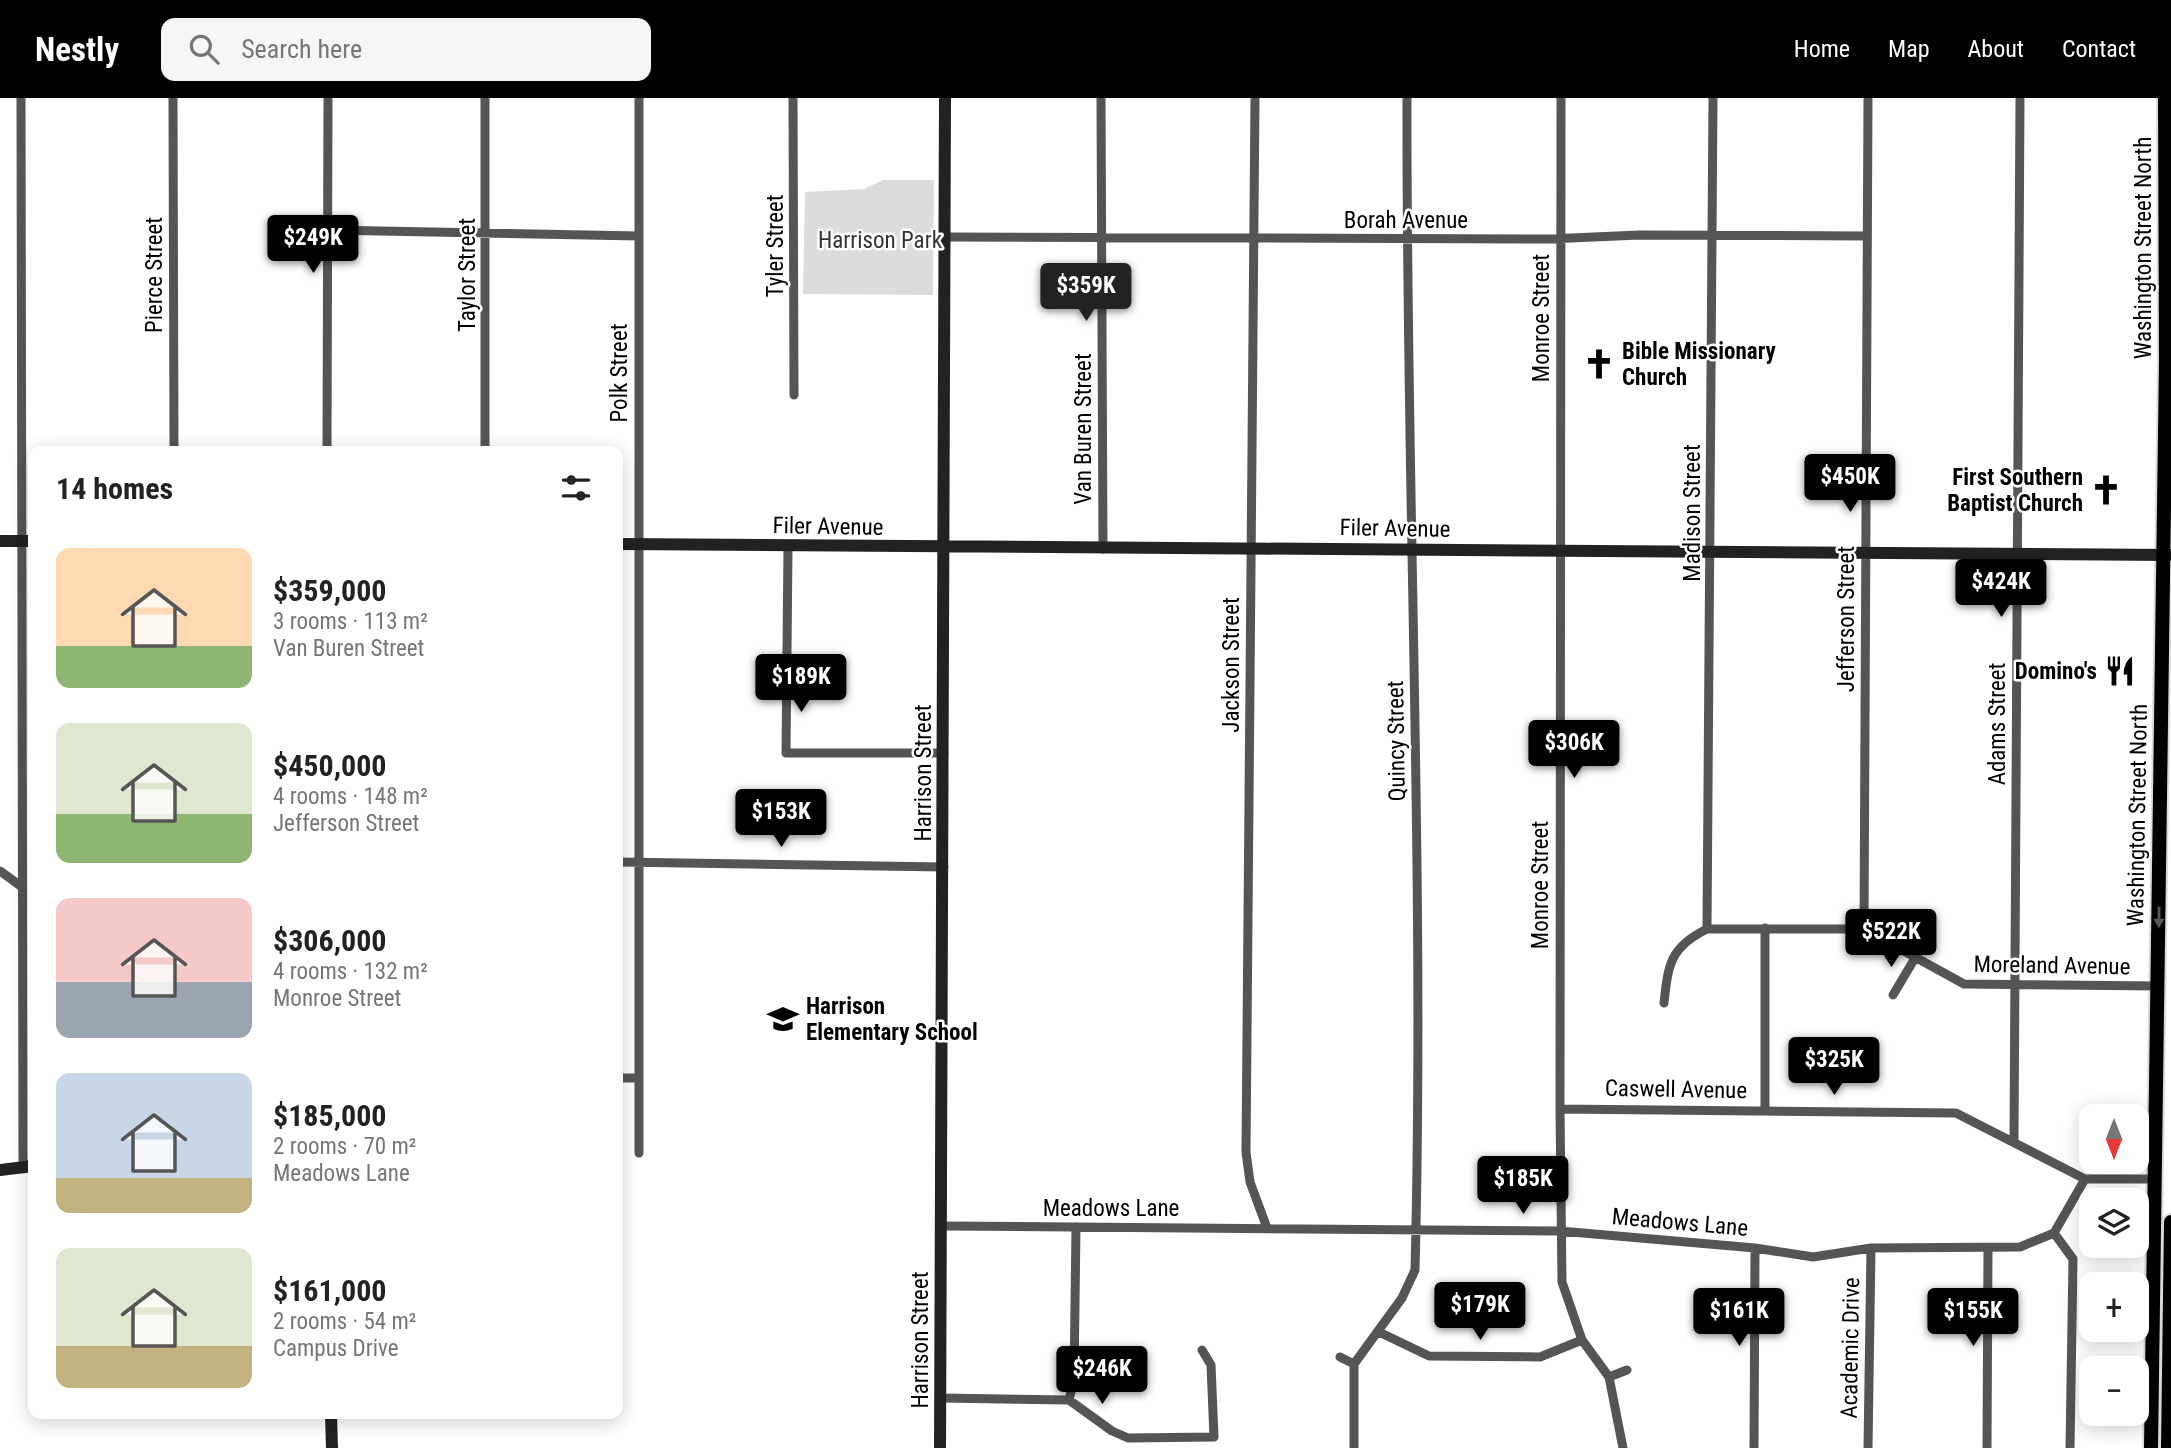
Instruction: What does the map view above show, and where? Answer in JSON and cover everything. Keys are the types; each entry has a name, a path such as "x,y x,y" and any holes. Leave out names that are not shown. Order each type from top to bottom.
{"main road":[{"name":"Washington Street North","path":"2151,1448 2167,555 2169,247 2165,98"},
{"path":"2168,1448 2171,1222"}],"street":[{"path":"0,1170 28,1167 22,887 27,541 21,98"},
{"name":"Pierce Street","path":"173,98 174,446"},
{"path":"327,446 328,98"},
{"name":"Taylor Street","path":"485,98 485,446"},
{"name":"Polk Street","path":"639,98 639,1153"},
{"name":"Tyler Street","path":"793,98 794,394"},
{"name":"Harrison Street","path":"940,1448 945,98"},
{"name":"Van Buren Street","path":"1101,98 1103,549"},
{"name":"Jackson Street","path":"1255,98 1247,1152 1250,1182 1266,1228"},
{"name":"Quincy Street","path":"1354,1364 1379,1332 1415,1270 1417,786 1407,98"},
{"name":"Monroe Street","path":"1561,98 1559,1109 1562,1282 1582,1340 1609,1377 1623,1448"},
{"name":"Madison Street","path":"1707,929 1713,98"},
{"name":"Jefferson Street","path":"1864,929 1868,98"},
{"name":"Adams Street","path":"2014,1140 2020,98"},
{"path":"328,230 639,236"},
{"name":"Borah Avenue","path":"943,237 1549,239 1560,236 1867,236"},
{"path":"0,541 27,541"},
{"name":"Filer Avenue","path":"623,544 2167,555"},
{"path":"788,547 786,753 944,753"},
{"path":"623,862 944,867"},
{"path":"0,871 22,887"},
{"path":"1765,928 1765,1111"},
{"path":"1664,1003 1668,966 1684,940 1707,929"},
{"name":"Moreland Avenue","path":"1707,929 1864,929 1964,984 2158,986"},
{"path":"1893,995 1915,958"},
{"path":"623,1078 639,1078"},
{"name":"Caswell Avenue","path":"1559,1109 1956,1113 2014,1140 2085,1179 2155,1179"},
{"path":"2070,1448 2073,1259 2053,1233 2085,1179"},
{"name":"Meadows Lane","path":"941,1226 1560,1231 1755,1248 1813,1257 1871,1248 2020,1247 2053,1233"},
{"path":"1069,1400 1074,1380 1076,1227"},
{"path":"1754,1448 1755,1248"},
{"name":"Academic Drive","path":"1868,1448 1871,1248"},
{"path":"1987,1448 1988,1249"},
{"path":"1379,1332 1429,1356 1540,1357 1582,1340"},
{"path":"940,1398 1069,1400 1128,1438 1214,1437 1211,1365 1202,1350"},
{"path":"1340,1357 1354,1364 1354,1448"},
{"path":"1609,1377 1627,1370"},
{"path":"331,1419 332,1448"}],"green space":[{"name":"Harrison Park","path":"883,180 934,180 933,295 803,294 805,192 864,189"}],"place":[{"name":"Bible Missionary Church","path":"1599,364"},
{"name":"First Southern Baptist Church","path":"2106,490"},
{"name":"Domino's","path":"2120,671"},
{"name":"Harrison Elementary School","path":"783,1019"}]}
